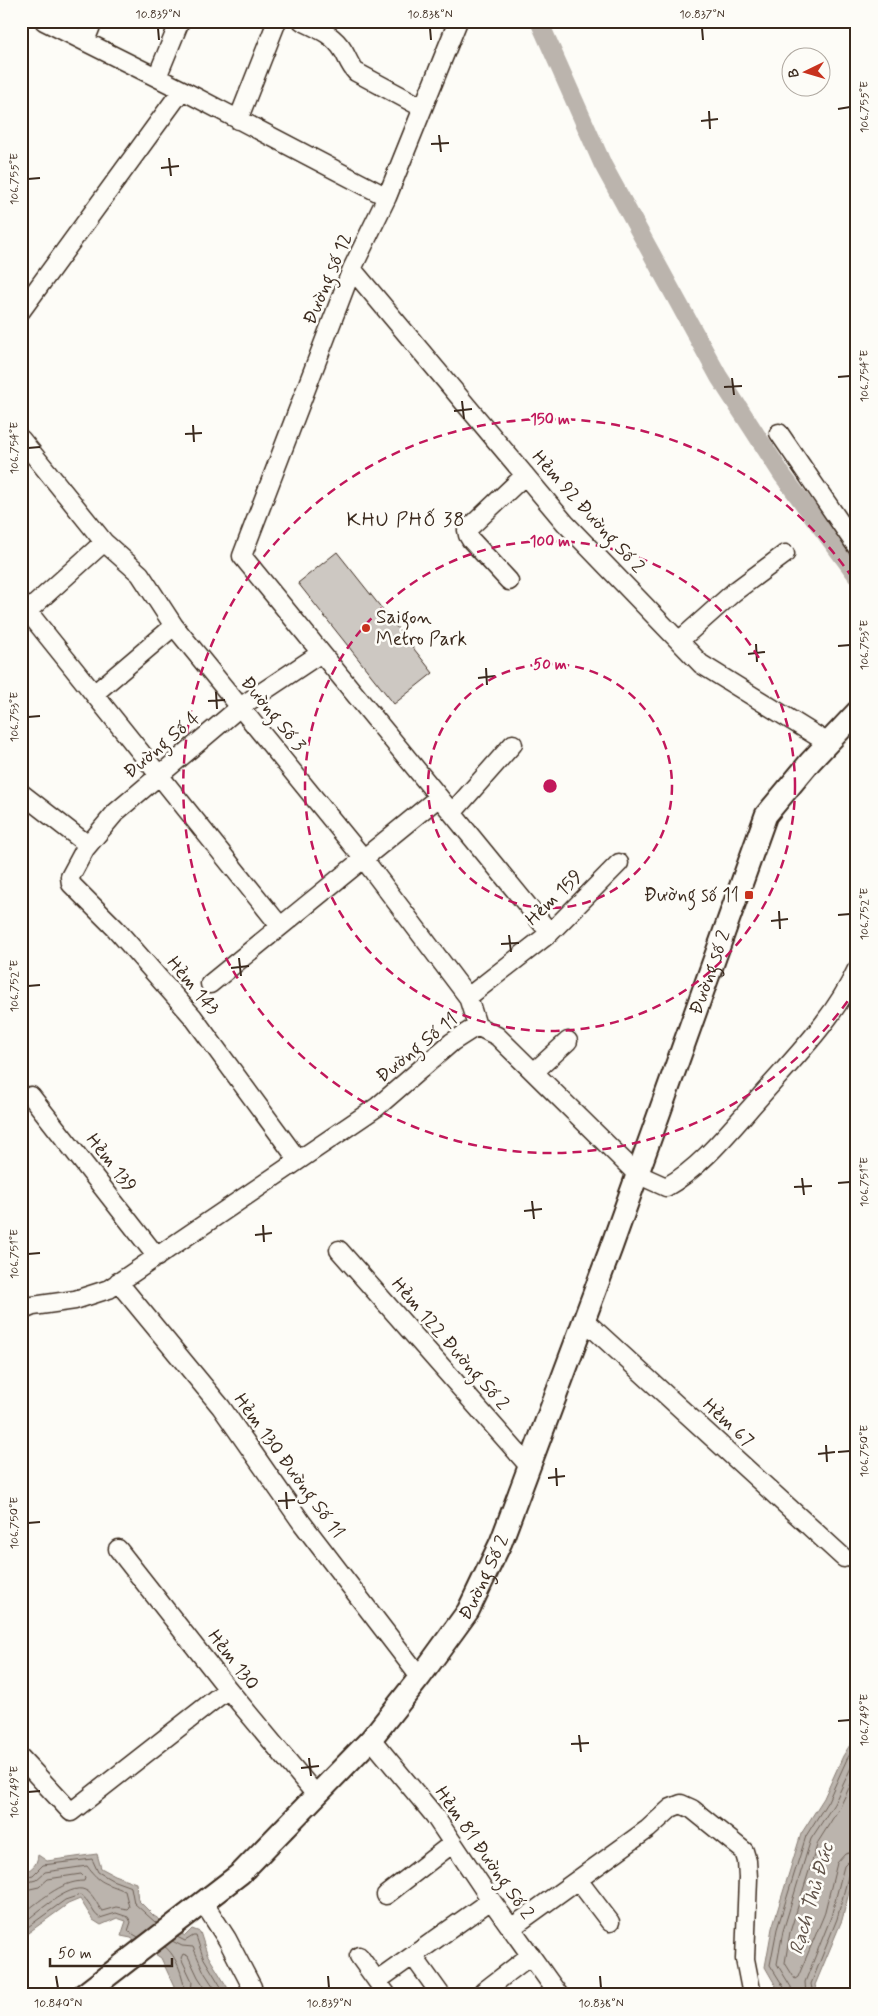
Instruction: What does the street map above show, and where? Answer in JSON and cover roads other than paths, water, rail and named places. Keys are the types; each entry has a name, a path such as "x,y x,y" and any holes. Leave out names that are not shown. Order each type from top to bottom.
{"street":[{"path":"44,21 182,90 387,198"},
{"path":"84,41 93,21"},
{"path":"156,77 180,21"},
{"path":"238,120 277,21"},
{"path":"302,21 327,33 336,41 350,66 356,72 423,108"},
{"name":"Đường số 12","path":"321,652 242,556 352,269 387,198 458,21"},
{"path":"21,311 182,90"},
{"name":"Hẻm 92 Đường Số 2","path":"352,269 565,523 701,664 828,743"},
{"path":"780,434 857,547"},
{"name":"Đường Số 3","path":"21,439 104,542 140,574 174,626 363,858 468,997 477,1026"},
{"path":"509,580 471,540 467,530 524,475"},
{"path":"104,542 23,610 94,694 280,926"},
{"path":"679,641 734,592 785,554"},
{"path":"94,694 174,626"},
{"path":"321,652 550,933"},
{"name":"Đường Số 4","path":"88,845 116,812 240,708 321,652"},
{"name":"Đường số 2","path":"637,1174 766,815 857,712"},
{"path":"452,813 513,744"},
{"path":"21,793 88,845"},
{"path":"210,984 438,796"},
{"name":"Hẻm 143","path":"88,845 71,874 71,884 115,928 193,1017 298,1160"},
{"name":"Hẻm 159","path":"468,997 550,933 620,864"},
{"name":"Đường Số 11","path":"21,1311 33,1306 74,1300 109,1289 377,1107 452,1042 477,1026 497,1036 637,1174 666,1187 679,1180 723,1138 853,991 857,969"},
{"path":"534,1072 568,1041"},
{"name":"Hẻm 139","path":"31,1096 157,1256"},
{"name":"Đường Số 2","path":"82,1995 241,1873 371,1740 468,1611 500,1542 637,1174"},
{"name":"Hẻm 122 Đường Số 2","path":"339,1250 529,1466"},
{"name":"Hẻm 130 Đường Số 11","path":"118,1282 222,1407 302,1523 420,1677"},
{"name":"Hẻm 67","path":"584,1320 844,1558"},
{"name":"Hẻm 130","path":"118,1549 228,1689 317,1796"},
{"path":"21,1758 72,1812 228,1689"},
{"name":"Hẻm 81 Đường Số 2","path":"371,1740 434,1815 491,1900 559,1995"},
{"path":"512,1928 648,1829 671,1808 681,1804 692,1809 744,1851 747,1861 746,1959 752,1995"},
{"path":"386,1895 453,1843"},
{"path":"578,1880 610,1922"},
{"path":"359,1956 382,1988 413,1956 491,1900"},
{"path":"203,1902 227,1939 252,1988 252,1995"},
{"path":"483,1992 531,1955"},
{"path":"413,1956 441,1995"}],"water":[{"name":"Rạch Thủ Đức","path":"857,1734 857,1861 842,1920 815,1985 818,1995 781,1995 765,1967 772,1928 801,1834 824,1798 843,1756"},
{"path":"97,1854 101,1868 136,1883 138,1900 154,1916 185,1936 192,1929 200,1932 207,1954 232,1995 173,1995 174,1986 161,1958 131,1938 121,1936 126,1921 117,1918 101,1925 93,1920 80,1899 68,1904 21,1938 21,1873 33,1867 38,1855 47,1861"}],"waterway":[{"path":"539,21 603,165 719,377 783,476 857,576"}],"place":[{"name":"Saigon Metro Park","path":"366,628"},
{"name":"Đường số 11","path":"749,895"}],"district":[{"name":"KHU PHỐ 38","path":"406,520"}]}
